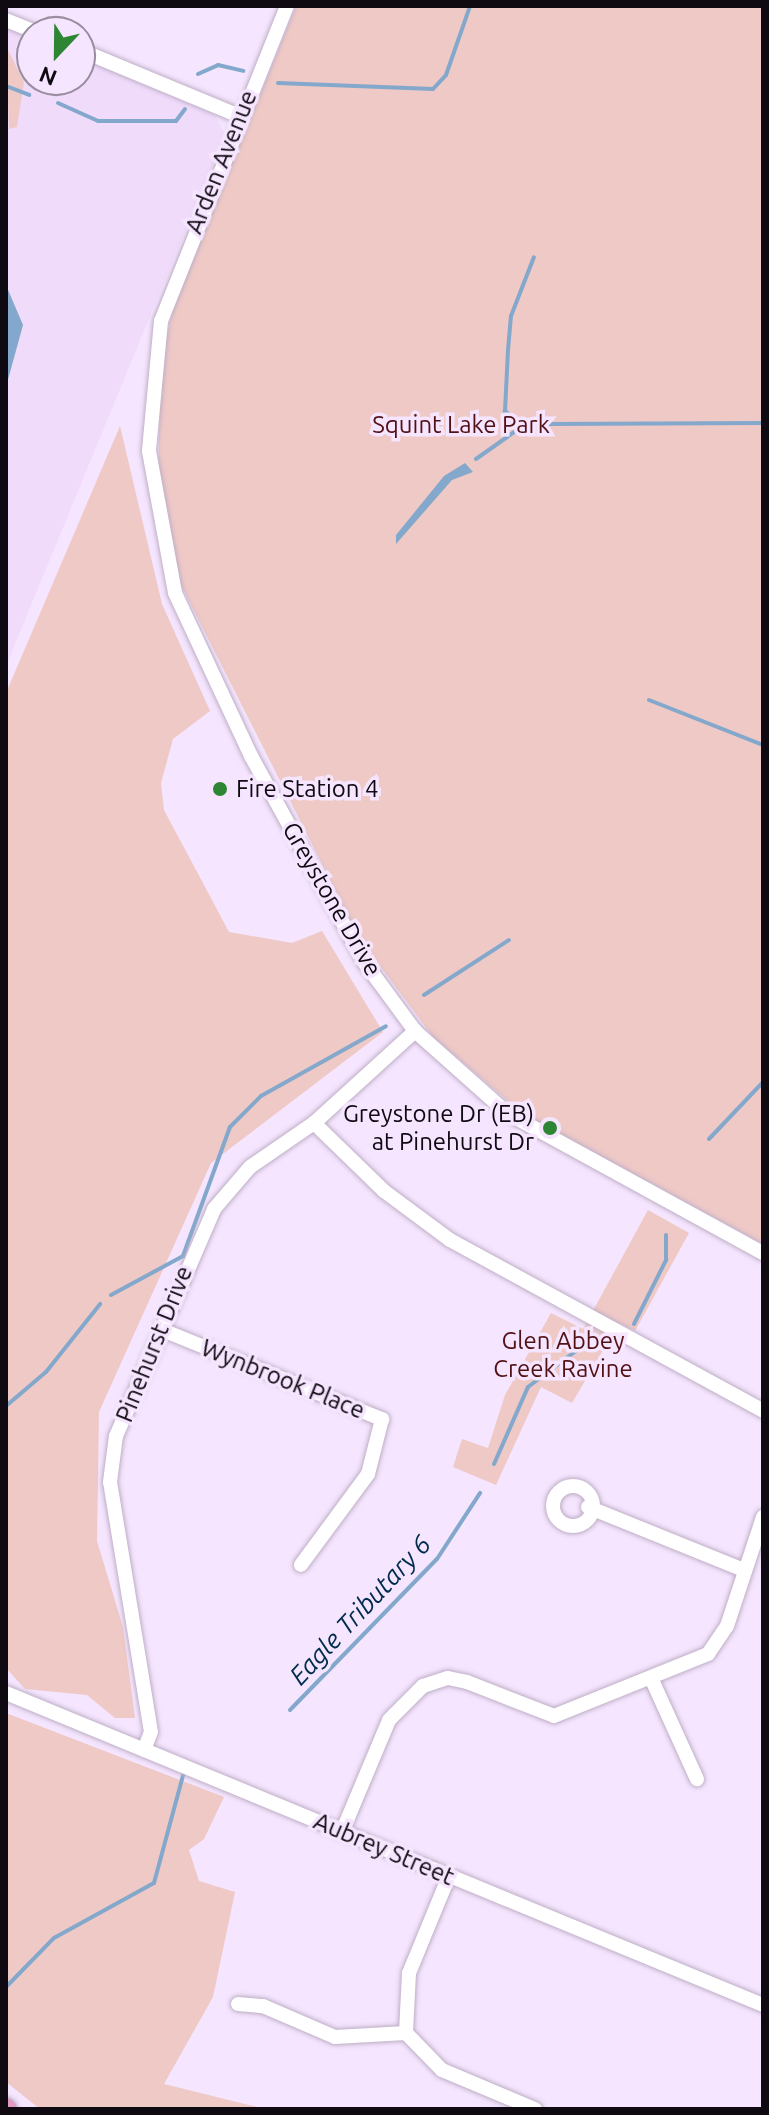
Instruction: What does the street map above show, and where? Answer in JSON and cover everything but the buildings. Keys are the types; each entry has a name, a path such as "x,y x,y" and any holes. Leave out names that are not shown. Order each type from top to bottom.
{"street":[{"name":"Arden Avenue","path":"161,321 239,116 287,6"},
{"path":"96,57 239,116"},
{"name":"Greystone Drive","path":"161,321 149,451 175,593 258,769 365,963 415,1031 507,1113 763,1253"},
{"name":"Pinehurst Drive","path":"144,1750 151,1732 110,1467 160,1329 222,1198 250,1167 314,1123 415,1031"},
{"path":"314,1123 384,1191 450,1240 763,1411"},
{"name":"Wynbrook Place","path":"160,1329 382,1419 368,1474 301,1565"},
{"path":"588,1507 744,1570"},
{"path":"342,1832 389,1720 423,1686 457,1680 554,1716 652,1680 719,1642 763,1517"},
{"path":"652,1680 697,1779"},
{"name":"Aubrey Street","path":"6,1693 763,2005"},
{"path":"449,1876 409,1973 406,2033 442,2070 535,2109"},
{"path":"238,2004 263,2006 335,2037 364,2041 406,2033"}],"shaded area":[{"path":"6,28 16,32 16,96 96,96 96,65 214,114 225,134 6,666"}],"green space":[{"name":"Squint Lake Park","path":"296,6 763,6 763,1244 522,1113 433,1037 360,939 181,585 158,476 161,364 172,312"},
{"path":"6,46 16,66 16,96 22,96 17,127 9,129"},
{"path":"120,426 162,604 210,711 173,739 161,783 164,810 229,932 292,943 322,931 383,1032 211,1163 99,1412 97,1541 123,1627 135,1718 115,1718 87,1695 25,1689 6,1668 6,693"},
{"name":"Glen Abbey Creek Ravine","path":"648,1210 689,1233 635,1331 619,1323 572,1403 541,1387 496,1485 453,1467 462,1439 488,1448 505,1395 551,1313 583,1329"},
{"path":"6,1713 224,1797 204,1839 189,1850 199,1881 235,1892 213,1997 164,2084 265,2109 40,2109 6,2082"}],"water":[{"path":"6,285 23,325 6,387"},
{"path":"465,463 473,472 452,480 396,544 396,535 444,476"}],"waterway":[{"path":"278,83 433,89 446,75 470,6"},
{"path":"198,74 218,65 243,71"},
{"path":"6,86 16,90"},
{"path":"58,103 98,121 176,121 185,109"},
{"path":"524,425 505,411 508,350 511,316 534,257"},
{"path":"549,424 763,423"},
{"path":"476,459 524,425"},
{"path":"649,700 763,745"},
{"path":"424,995 509,940"},
{"path":"111,1295 183,1256 230,1127 261,1096 386,1026"},
{"name":"Eagle Tributary 6","path":"709,1139 763,1082"},
{"name":"Eagle Tributary 6","path":"634,1324 666,1260 666,1235"},
{"path":"6,1406 46,1372 100,1304"},
{"name":"Eagle Tributary 6","path":"494,1464 528,1387 593,1338"},
{"name":"Eagle Tributary 6","path":"290,1710 437,1559 480,1493"},
{"path":"6,1987 54,1938 154,1883 184,1772"}],"place":[{"name":"Fire Station 4","path":"220,789"},
{"name":"Greystone Dr (EB) at Pinehurst Dr","path":"550,1128"}]}
